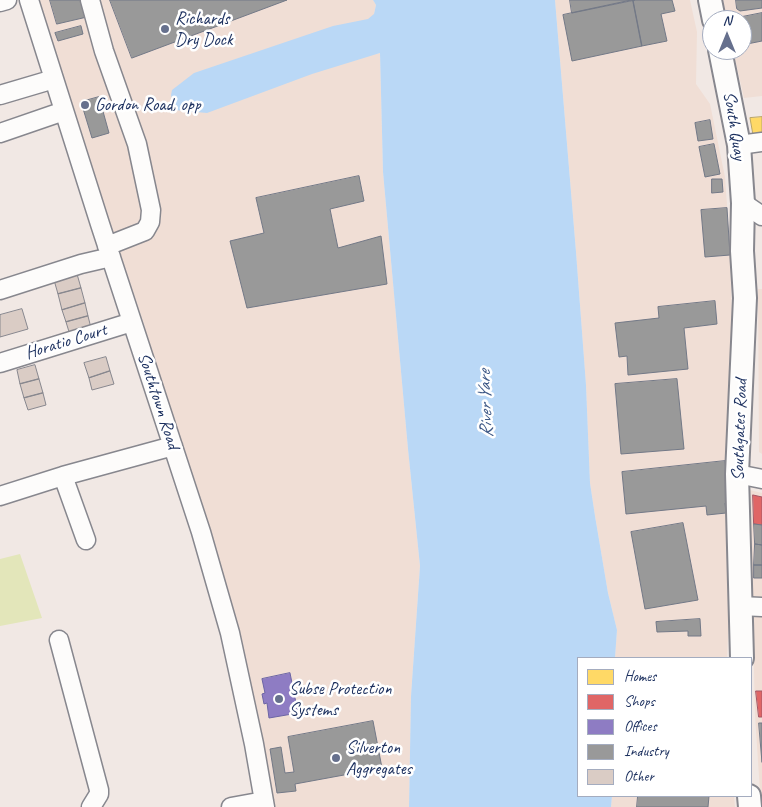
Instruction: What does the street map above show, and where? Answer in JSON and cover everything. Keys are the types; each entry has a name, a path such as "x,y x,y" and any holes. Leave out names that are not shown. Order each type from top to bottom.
{"main road":[{"name":"South Quay","path":"722,60 739,146 743,202"},
{"name":"Southgates Road","path":"742,657 751,607 737,474 745,298 742,251 743,202"}],"street":[{"path":"0,2 7,0"},
{"name":"Southtown Road","path":"29,0 173,446 230,633 265,804"},
{"path":"0,290 81,264 109,252 145,231 150,222 151,210 136,144 104,51 90,0"},
{"path":"0,96 54,79"},
{"path":"0,133 64,111"},
{"path":"739,146 762,142"},
{"path":"743,202 762,216"},
{"name":"Horatio Court","path":"0,363 132,322"},
{"path":"0,496 173,446"},
{"path":"737,474 762,480"},
{"path":"64,476 86,540"},
{"path":"59,640 99,790 99,794 91,807"},
{"path":"231,807 265,804"}],"shaded area":[{"path":"39,0 373,0 376,5 374,14 376,54 380,53 383,172 420,566 411,696 409,807 265,807 254,744 135,330 145,327 107,215"},
{"path":"555,0 690,0 697,32 696,84 710,104 725,177 729,233 733,346 727,657 615,657 617,630 608,593 590,483 586,385"},
{"path":"723,0 762,0 762,96 744,98 735,60 752,60 752,10 725,10"},
{"path":"758,289 762,289 762,454 759,452"},
{"path":"750,490 762,493 762,807 755,715"},
{"path":"612,797 734,797 735,807 611,807"}],"green space":[{"path":"20,554 42,618 0,626 0,559"}],"water":[{"name":"River Yare","path":"373,0 555,0 586,385 590,483 608,593 617,630 615,657 577,657 577,797 612,797 611,807 409,807 411,696 420,566 383,172 380,53 312,74 207,113 175,110 171,95 172,90 194,73 333,26 368,19 374,14 376,5"}],"building: Homes":[{"path":"762,117 762,134 753,135 750,118"}],"building: Shops":[{"path":"753,495 762,497 762,525 754,524"},
{"path":"756,691 762,691 762,717 759,717"}],"building: Offices":[{"name":"Subse Protection Systems","path":"290,673 298,713 269,718 267,703 264,704 262,694 265,693 262,679"}],"building: Industry":[{"path":"50,0 83,0 87,17 57,24"},
{"name":"Richards Dry Dock","path":"110,0 287,0 132,58"},
{"path":"570,0 635,0 572,13"},
{"path":"633,0 642,46 572,61 563,15"},
{"path":"633,0 672,0 675,11 661,14 667,41 642,46"},
{"path":"736,0 762,0 762,8 737,9"},
{"path":"762,13 762,41 752,43 752,15"},
{"path":"81,26 83,34 58,41 55,33"},
{"path":"99,97 109,133 92,138 81,102"},
{"path":"710,120 713,139 698,141 695,123"},
{"path":"714,144 720,174 705,177 699,147"},
{"path":"359,176 364,201 330,209 338,248 381,236 387,284 247,308 230,241 264,233 256,198"},
{"path":"712,179 722,179 723,192 712,193"},
{"path":"727,208 730,255 705,257 701,210"},
{"path":"715,301 717,324 684,328 688,369 628,375 627,356 619,357 615,323 659,318 658,307"},
{"path":"677,379 684,449 621,454 615,384"},
{"path":"725,461 729,502 725,503 726,513 707,515 706,506 626,514 622,472"},
{"path":"683,523 698,600 645,609 631,532"},
{"path":"754,524 762,525 762,545 755,544"},
{"path":"755,544 762,545 762,565 754,565"},
{"path":"754,565 762,565 762,578 754,578"},
{"path":"700,619 701,636 688,636 688,631 657,632 656,622"},
{"name":"Silverton Aggregates","path":"373,721 382,768 295,784 296,791 277,793 270,749 281,747 285,773 294,772 288,737"},
{"path":"759,723 762,723 762,762"},
{"path":"638,797 709,797 708,807 637,807"}],"building: Other":[{"path":"77,274 81,288 58,294 54,280"},
{"path":"81,288 85,303 62,310 58,294"},
{"path":"85,303 88,316 66,322 62,310"},
{"path":"22,309 28,329 0,337 0,315"},
{"path":"88,316 91,328 70,335 66,322"},
{"path":"106,357 110,371 89,378 84,363"},
{"path":"35,365 39,379 20,384 17,370"},
{"path":"110,371 114,384 92,390 89,378"},
{"path":"39,379 43,393 24,398 20,384"},
{"path":"43,393 46,405 28,410 24,398"}],"place":[{"name":"Richards Dry Dock","path":"165,29"},
{"name":"Gordon Road, opp","path":"85,105"},
{"name":"Subse Protection Systems","path":"279,699"},
{"name":"Silverton Aggregates","path":"336,758"}]}
